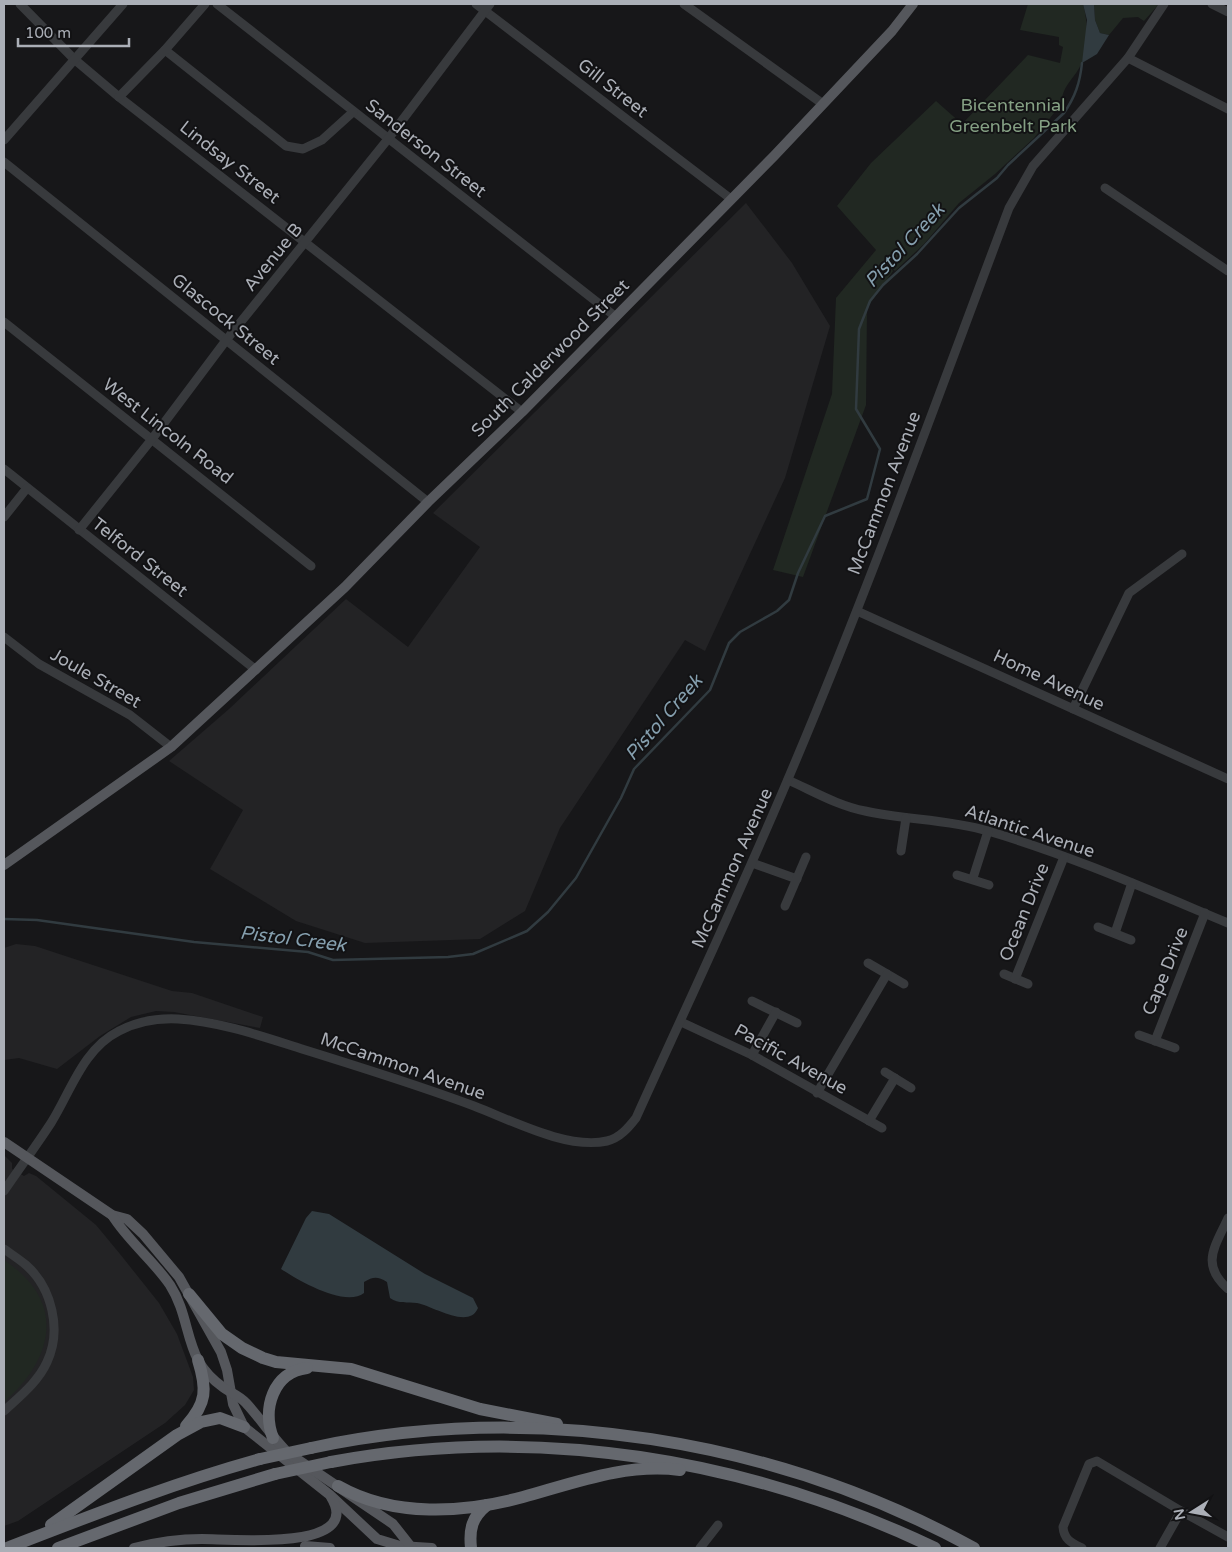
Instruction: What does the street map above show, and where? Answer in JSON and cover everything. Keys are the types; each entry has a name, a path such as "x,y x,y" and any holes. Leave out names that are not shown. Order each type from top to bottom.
{"highway":[{"path":"189,1294 222,1334 252,1354 276,1362 327,1366 372,1374 480,1409 579,1430 697,1447 813,1478 895,1510 974,1548"},
{"path":"21,1543 77,1508 177,1435 193,1419 202,1404 204,1385 198,1360"},
{"path":"273,1438 268,1410 276,1387 293,1371 327,1366"},
{"path":"177,1435 211,1419 228,1420 244,1427"},
{"path":"6,1548 148,1494 260,1460 312,1448 362,1439 445,1430 579,1430"},
{"path":"58,1548 179,1503 275,1474 331,1462 414,1451 522,1447 581,1449 637,1456 728,1473 790,1490 841,1508 935,1548"},
{"path":"334,1490 371,1501 410,1508 449,1509 487,1505 608,1473 652,1469 673,1469 706,1474 728,1473"},
{"path":"471,1548 472,1524 479,1512 487,1505"}],"main road":[{"name":"South Calderwood Street","path":"4,865 171,748 359,574 428,502 522,412 731,199 892,31 913,4"},
{"path":"4,1142 112,1215 127,1219 155,1245 189,1294 221,1352 227,1370 229,1391 244,1427 334,1490 393,1524 412,1548"},
{"path":"112,1215 121,1230 148,1256 171,1288 184,1314 198,1360 212,1378 246,1402 273,1438 334,1490 377,1539 412,1548 432,1548"},
{"path":"292,1544 316,1540 332,1529 336,1510 334,1490"},
{"path":"134,1548 184,1539 292,1544 330,1548"}],"street":[{"name":"Lindsay Street","path":"20,4 74,59 119,97 522,412"},
{"path":"4,140 123,4"},
{"path":"119,97 205,4"},
{"name":"Sanderson Street","path":"217,4 616,316"},
{"name":"Gill Street","path":"476,4 488,7 731,199"},
{"path":"684,4 823,104"},
{"name":"McCammon Avenue","path":"4,1191 52,1121 81,1068 96,1048 119,1031 137,1023 153,1020 180,1019 266,1038 474,1106 536,1130 589,1143 609,1141 627,1130 636,1118 681,1022 788,780 857,611 1009,208 1033,166 1128,58 1164,4"},
{"path":"1212,4 1228,12"},
{"name":"Avenue B","path":"79,530 152,439 227,340 388,139 488,7"},
{"path":"164,50 286,146 303,149 322,140 353,112"},
{"path":"1128,58 1228,109"},
{"name":"Glascock Street","path":"4,162 428,502"},
{"path":"1105,188 1228,271"},
{"name":"West Lincoln Road","path":"4,322 312,566"},
{"name":"Telford Street","path":"4,469 256,670"},
{"path":"4,517 27,488"},
{"path":"1073,709 1130,593 1182,554"},
{"name":"Home Avenue","path":"857,611 1228,779"},
{"name":"Joule Street","path":"4,637 39,664 130,714 171,748"},
{"name":"Atlantic Avenue","path":"788,780 844,806 889,816 943,821 988,831 1132,883 1228,923"},
{"path":"901,851 906,818"},
{"path":"973,878 988,831"},
{"path":"785,906 806,856"},
{"name":"Ocean Drive","path":"1015,979 1064,857"},
{"path":"752,863 797,880"},
{"path":"957,875 973,878 988,884"},
{"path":"1115,933 1132,883"},
{"name":"Cape Drive","path":"1155,1041 1205,913"},
{"path":"1098,927 1131,940"},
{"path":"868,963 904,984"},
{"path":"817,1093 887,974"},
{"path":"1004,974 1028,984"},
{"path":"752,1001 797,1023"},
{"path":"752,1055 776,1012"},
{"name":"Pacific Avenue","path":"681,1022 752,1055 882,1128"},
{"path":"1139,1035 1174,1048"},
{"path":"884,1072 910,1088"},
{"path":"869,1121 895,1078"},
{"path":"1228,1218 1211,1260 1215,1275 1228,1289"},
{"path":"4,1249 26,1265 37,1277 48,1298 54,1330 51,1352 38,1377 4,1411"},
{"path":"1082,1548 1068,1541 1063,1535 1063,1527 1089,1464 1097,1461 1228,1537"},
{"path":"1160,1548 1181,1511"},
{"path":"700,1548 718,1525"}],"shaded area":[{"path":"1083,4 1094,4 1095,20 1100,33 1109,35 1097,54 1082,63 1087,20"},
{"path":"746,203 792,263 830,326 785,478 705,651 685,640 560,828 525,911 480,939 365,943 296,921 210,869 243,810 169,761 229,709 346,599 408,647 480,547 433,513"},
{"path":"16,944 35,946 172,991 192,993 263,1017 260,1028 174,1012 156,1011 131,1017 100,1036 57,1069 19,1058 4,1060 4,948"},
{"path":"4,1155 12,1163 12,1169 24,1176 29,1173 36,1176 96,1225 120,1254 159,1303 177,1334 193,1377 194,1390 185,1405 165,1423 18,1521 4,1526"},
{"path":"312,1211 329,1214 425,1274 473,1298 478,1308 467,1317 459,1317 417,1303 397,1301 390,1298 387,1282 378,1278 364,1282 364,1293 356,1297 345,1297 322,1291 289,1274 281,1269 306,1218"}],"green space":[{"name":"Bicentennial Greenbelt Park","path":"1028,4 1083,4 1087,33 1086,48 1082,62 1066,87 1062,103 1034,138 995,174 959,203 924,244 895,271 886,262 893,271 867,308 866,405 803,577 773,570 832,394 836,298 876,250 837,206 871,163 936,101 962,124 1028,55 1060,63 1063,47 1059,45 1059,37 1020,30"},
{"path":"1094,4 1159,4 1144,21 1138,17 1123,18 1109,35 1100,33 1095,20"},
{"path":"4,1260 24,1276 37,1293 45,1311 46,1330 43,1348 34,1367 21,1385 4,1402"}],"waterway":[{"name":"Pistol Creek","path":"4,919 37,920 194,942 308,952 333,960 448,957 473,954 527,931 548,912 576,878 621,798 634,769 710,690 729,643 740,632 777,611 789,600 798,573 825,516 867,499 880,449 856,409 859,329 870,301 883,285 917,254 959,208 997,178 1008,165 1064,113 1076,90 1082,63"}]}
